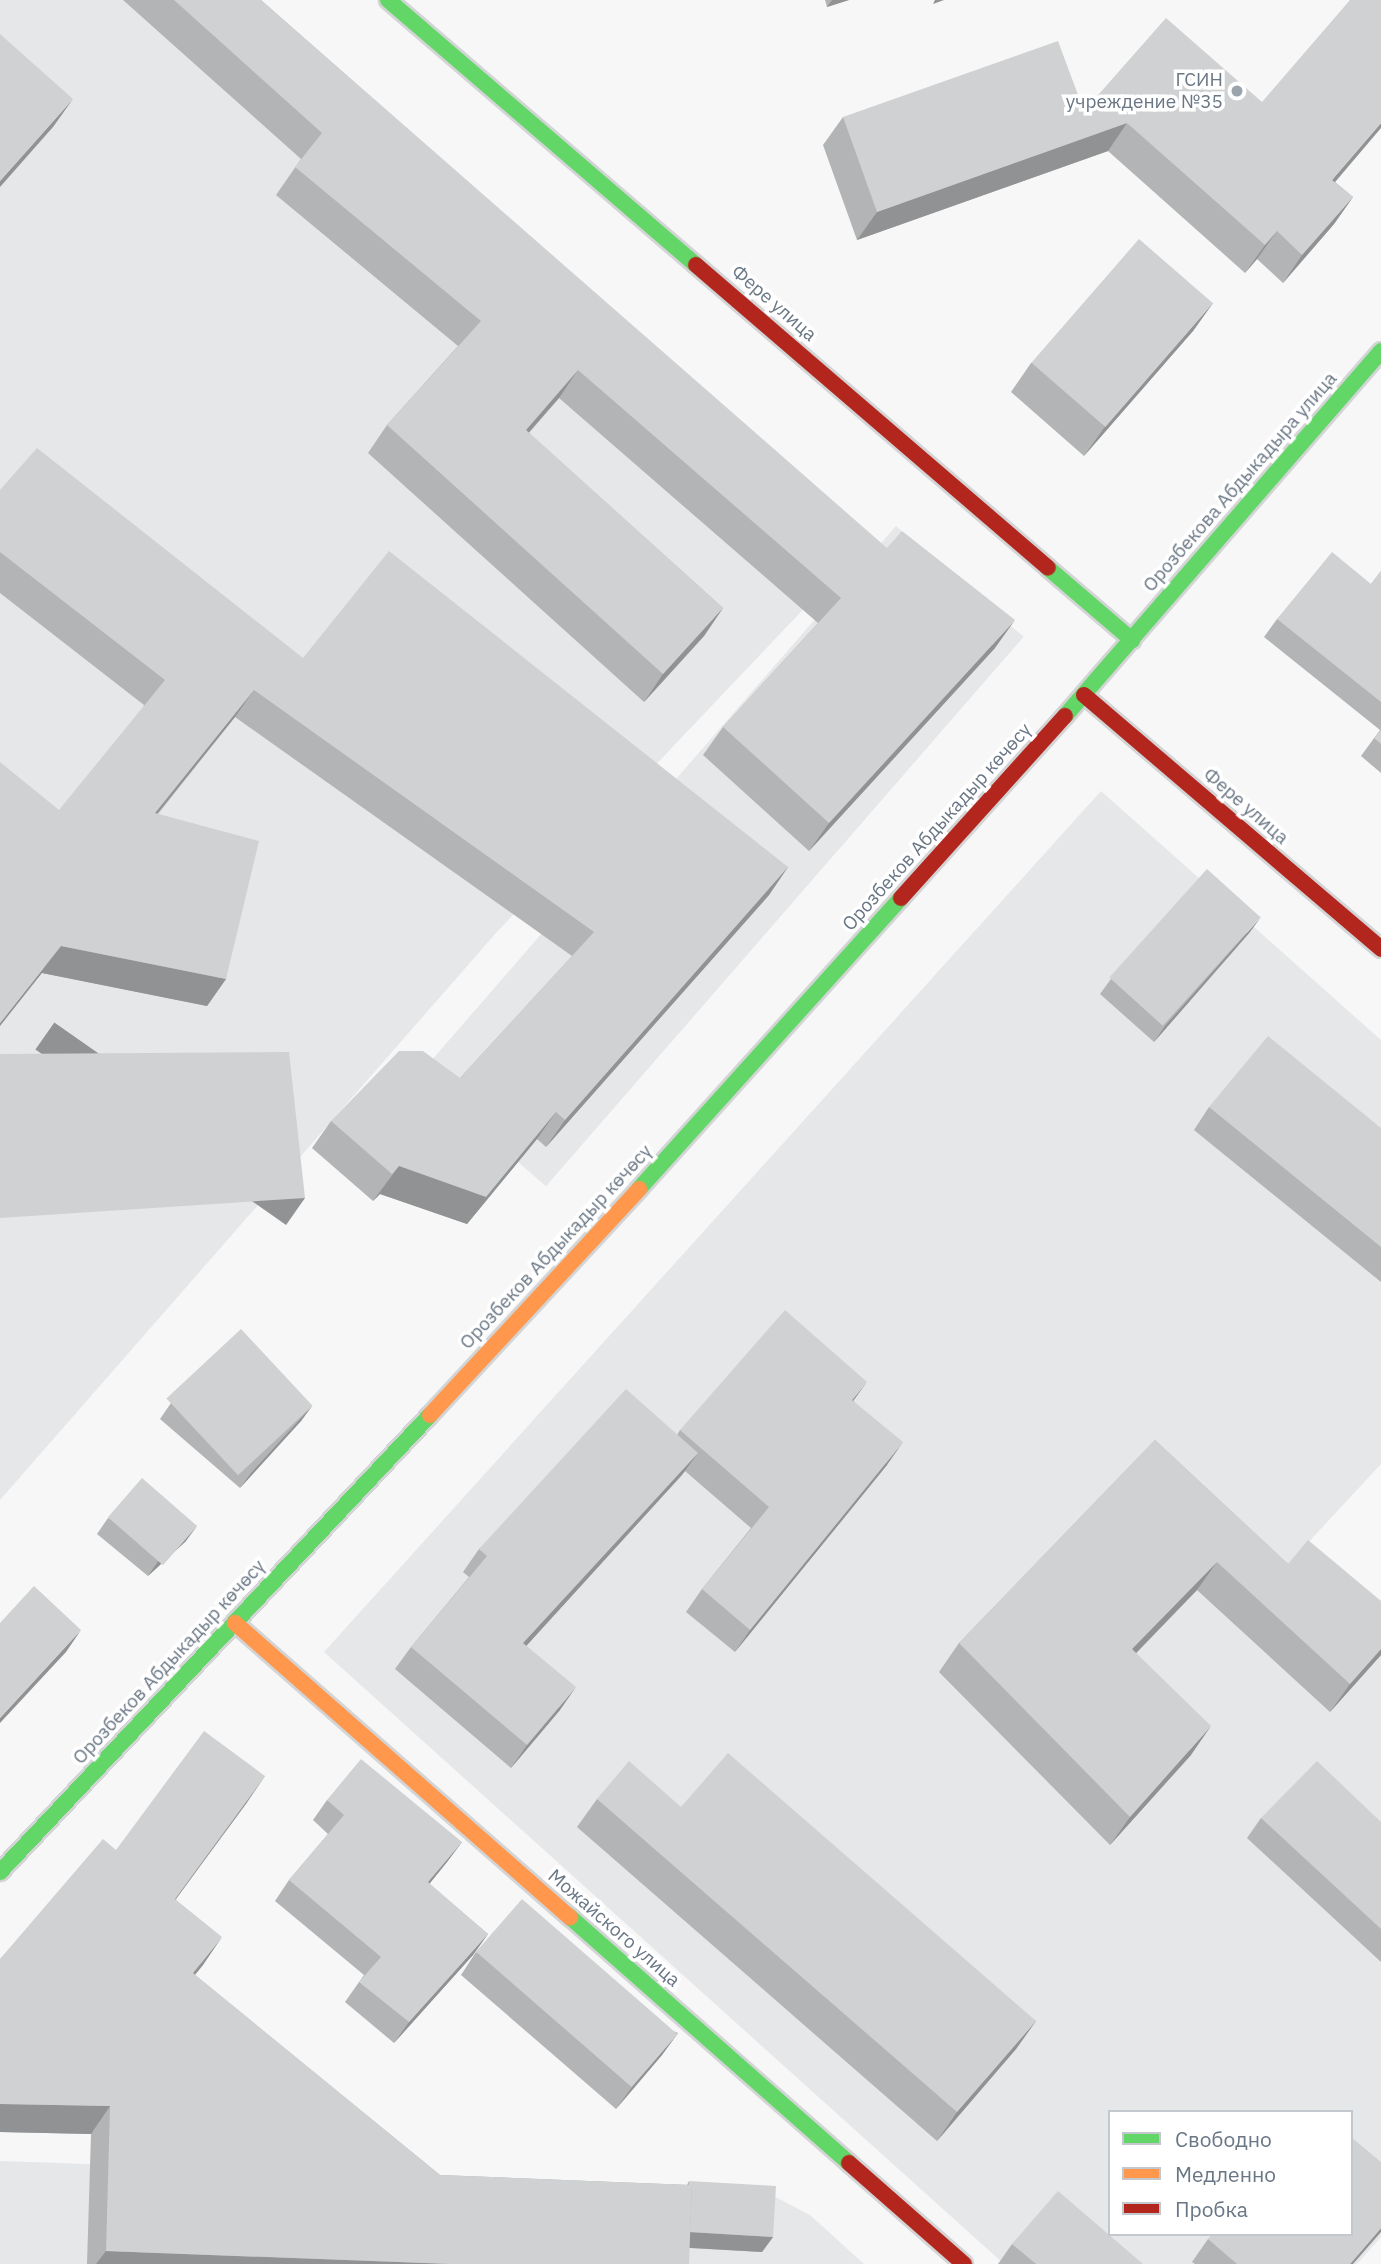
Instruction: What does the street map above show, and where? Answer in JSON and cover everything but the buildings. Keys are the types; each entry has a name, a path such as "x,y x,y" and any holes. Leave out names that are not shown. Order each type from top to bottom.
{"street":[{"name":"Фере улица","path":"388,0 1132,640"},
{"name":"Орозбекова Абдыкадыра улица","path":"1132,640 1381,351"},
{"name":"Орозбеков Абдыкадыр көчөсү","path":"0,1872 567,1269 1132,640"},
{"name":"Фере улица","path":"1084,695 1381,949"},
{"name":"Можайского улица","path":"235,1623 964,2264"}],"shaded area":[{"path":"0,0 254,0 872,537 496,933 0,1500"},
{"path":"896,526 1024,637 546,1186 418,1075"},
{"path":"1101,791 1381,1040 1381,1464 1292,1560 1381,1637 1381,2237 1357,2264 1004,2264 324,1652"},
{"path":"0,2161 756,2187 810,2215 864,2264 0,2264"}],"traffic: fast":[{"path":"388,0 696,265"},
{"path":"1065,716 1381,351"},
{"path":"1048,568 1132,640"},
{"path":"639,1189 901,898"},
{"path":"0,1872 430,1415"},
{"path":"570,1917 849,2163"}],"traffic: slow":[{"path":"430,1415 639,1189"},
{"path":"235,1623 570,1917"}],"traffic: jam":[{"path":"696,265 1048,568"},
{"path":"1084,695 1381,949"},
{"path":"901,898 1065,716"},
{"path":"849,2163 964,2264"}],"place":[{"name":"ГСИН учреждение №35","path":"1237,91"}]}
